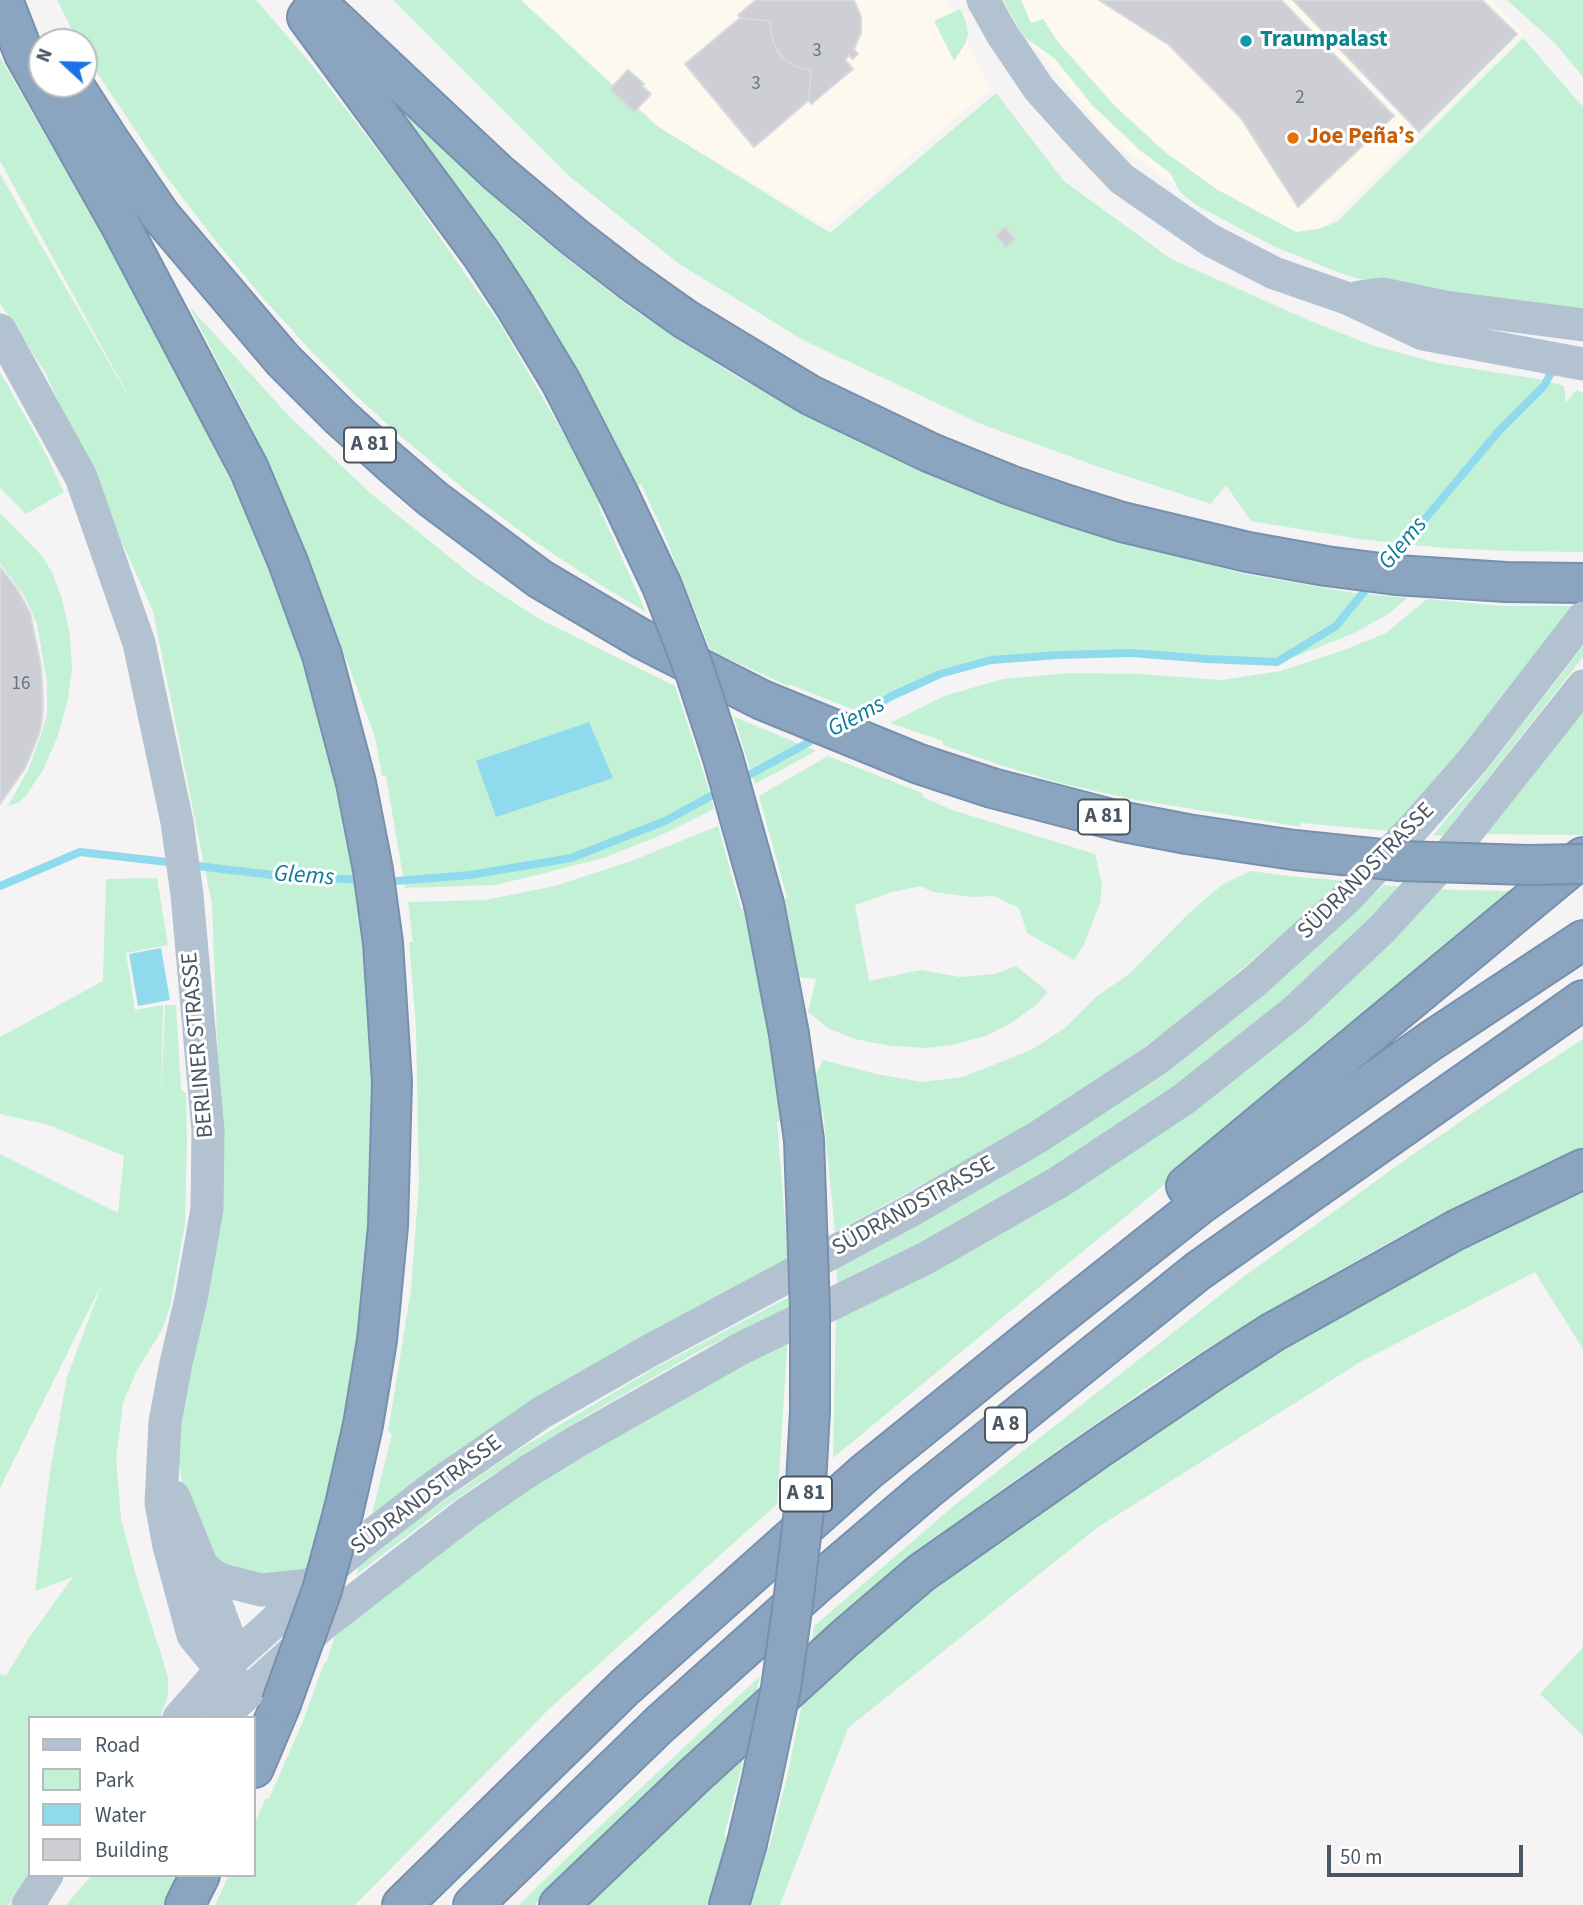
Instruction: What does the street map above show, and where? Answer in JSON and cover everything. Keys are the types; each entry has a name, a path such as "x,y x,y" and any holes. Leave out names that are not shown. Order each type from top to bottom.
{"highway":[{"path":"3,0 24,54 121,226 249,468 288,562 321,655 356,783 373,870 383,943 392,1082 388,1226 377,1340 363,1425 322,1590 264,1699 256,1754"},
{"path":"21,0 38,28"},
{"name":"A 81","path":"295,0 481,254 561,382 662,586 695,672 723,758 764,904 789,1034 804,1140 811,1332 810,1411 805,1502 780,1688 747,1843 729,1905"},
{"path":"314,0 498,173 630,280 685,320 810,395 931,453 1010,485 1122,522 1248,552 1396,575 1565,583"},
{"name":"A 81","path":"82,98 161,216 283,360 391,463 433,499 540,579 640,638 762,701 919,764 992,788 1119,821 1294,850 1400,861 1583,864"},
{"path":"1044,1328 1117,1242 1583,857"},
{"name":"A 8","path":"402,1905 625,1687 866,1472 1198,1206 1440,1035 1583,940"},
{"name":"A 8","path":"473,1905 660,1724 925,1491 1198,1271 1583,1000"},
{"path":"559,1905 694,1776 844,1639 921,1573 1098,1448 1273,1332 1456,1230 1583,1169"},
{"path":"185,1905 199,1877"}],"main road":[{"path":"983,0 1039,89 1122,179 1187,225 1274,273 1349,299 1423,334 1583,363"},
{"path":"1349,299 1382,294 1446,307 1583,325"},
{"name":"BERLINER STRASSE","path":"0,330 81,477 139,643 177,822 187,895 208,1131 207,1209 166,1422 161,1503 169,1546 193,1635 215,1662 264,1699"},
{"name":"SÜDRANDSTRASSE","path":"181,1716 223,1668 311,1585 363,1541 435,1486 541,1413 649,1350 922,1204 1038,1137 1157,1059 1255,981 1348,897 1419,823 1474,759 1583,618"},
{"name":"SÜDRANDSTRASSE","path":"225,1716 264,1699 321,1626 380,1578 527,1472 740,1349 926,1258 1059,1182 1184,1099 1295,1011 1381,930 1440,866 1583,687"},
{"path":"163,1467 227,1633 223,1668"},
{"path":"202,1566 218,1579 261,1590 311,1585"}],"shaded area":[{"path":"521,0 948,0 990,89 827,227 657,126"},
{"path":"1005,0 1491,0 1523,33 1301,249 1211,209 1109,140 1014,20"}],"green space":[{"path":"57,0 256,0 311,64 398,177 502,327 602,504 598,505 646,612 534,541 470,494 398,434 311,351 215,240 166,176 98,74 98,28 71,28"},
{"path":"393,0 521,0 657,126 830,233 996,93 1064,181 1171,259 1371,345 1437,363 1538,379 1564,386 1566,403 1576,390 1583,393 1583,552 1444,548 1360,539 1251,521 1226,485 1211,504 981,424 803,340 678,263 569,176"},
{"path":"1003,0 1021,0 1031,23 1043,19 1058,42 1114,105 1165,152 1218,190 1296,232 1318,229 1337,222 1523,38 1583,107 1583,310 1383,286 1340,273 1273,246 1196,205 1180,192 1170,173 1141,151 1092,105 1055,59 1023,36"},
{"path":"1507,0 1583,0 1583,77 1555,43"},
{"path":"960,9 968,35 954,61 934,21"},
{"path":"0,57 169,349 291,610 343,787 365,944 378,1109 366,1335 310,1573 262,1579 213,1560 184,1498 177,1447 220,1116 212,904 153,611 46,374 0,303 0,174 138,413 0,161"},
{"path":"377,84 521,221 628,306 734,375 816,419 914,466 1097,534 1245,574 1359,594 1333,626 1276,660 1132,650 1030,654 980,661 939,672 860,712 788,686 717,653 710,649 641,484 635,487 594,401 543,315"},
{"path":"189,306 288,415 369,492 473,576 541,620 675,686 714,809 659,836 603,858 541,874 495,885 405,888 386,776 382,776 375,737 305,548 253,430"},
{"path":"0,372 43,448 64,492 26,514 0,488"},
{"path":"0,513 41,555 52,572 62,599 70,636 72,670 58,736 43,770 25,797 8,806 28,770 40,738 47,714 47,683 37,624 25,597 0,563"},
{"path":"1366,594 1407,598 1390,613 1354,633 1279,663 1337,628"},
{"path":"1427,599 1504,606 1573,606 1454,759 1391,831 1301,823 1300,827 1137,800 1064,784 1000,765 890,723 944,696 1003,679 1072,673 1140,674 1221,680 1281,671 1386,633"},
{"path":"1583,646 1583,657 1443,836 1433,835 1483,775"},
{"path":"1583,707 1583,835 1482,834"},
{"path":"735,717 816,751 755,784"},
{"path":"828,756 922,793 923,797 952,810 1095,854 1102,884 1100,903 1084,944 1074,960 1027,933 1019,908 994,896 972,897 933,892 921,886 892,892 855,905 869,981 921,970 960,977 995,974 1016,966 1048,992 1037,1004 1013,1022 985,1036 953,1045 927,1048 891,1046 855,1039 828,1028 808,1012 816,979 799,977 783,899 787,897 759,796"},
{"path":"718,826 741,909 747,909 772,1050 783,1121 777,1122 788,1260 530,1403 456,1451 372,1514 392,1434 388,1432 411,1290 419,1183 416,1027 409,942 413,942 408,902 485,900 555,886 634,860"},
{"path":"1251,871 1345,881 1181,1021 1083,1090 998,1143 835,1232 823,1112 818,1113 816,1074 823,1060 876,1074 922,1082 963,1077 1031,1050 1065,1028 1096,997 1129,974 1188,914 1223,884"},
{"path":"157,878 168,945 126,953 135,1010 163,1005 161,1105 165,1005 176,1005 181,1089 186,1094 185,1224 170,1307 162,1330 137,1370 123,1403 116,1458 121,1519 168,1678 168,1695 161,1716 28,1716 29,1877 8,1905 0,1905 0,1674 6,1676 29,1638 73,1577 35,1591 50,1472 67,1377 102,1284 0,1488 0,1154 118,1213 124,1156 49,1125 0,1114 0,1037 103,981 106,879"},
{"path":"1384,885 1414,888 1298,996 1051,1176 838,1294 836,1265 1293,967"},
{"path":"1430,888 1524,891 833,1458 836,1311 1011,1216"},
{"path":"1583,1039 1583,1148 1461,1205 1390,1242 1211,1346 1001,1490 927,1546 811,1647 814,1626 956,1504 1242,1278 1412,1155"},
{"path":"1583,1186 1583,1349 1535,1272 1360,1362 1098,1527 848,1728 780,1905 750,1905 766,1848 769,1848 802,1704 850,1661 849,1659 939,1583 1175,1412 1362,1299"},
{"path":"789,1297 790,1313 752,1325 699,1351 586,1416 481,1482 356,1575 361,1559 513,1453 653,1369"},
{"path":"788,1334 777,1504 550,1708 355,1905 215,1905 228,1877 256,1877 256,1820 266,1798 269,1799 303,1721 336,1632 480,1518"},
{"path":"1583,1647 1583,1736 1540,1694"},
{"path":"760,1676 756,1696 635,1807 534,1905 519,1905 578,1847"},
{"path":"744,1758 724,1836 730,1838 708,1905 589,1905 643,1852"},
{"path":"90,1877 189,1877 173,1905 66,1905"}],"water":[{"path":"589,722 613,778 496,817 476,761"},
{"path":"161,948 170,1000 138,1006 129,954"}],"building":[{"path":"756,0 854,0 861,17 861,33 854,49 858,54 852,59 849,55 845,60 853,69 811,104 811,70 797,67 785,60 776,49 770,21 740,18 738,15"},
{"path":"1099,0 1281,0 1394,116 1298,207 1241,118 1169,45"},
{"path":"1293,0 1482,0 1517,34 1419,132"},
{"path":"740,18 770,21 776,49 785,60 797,67 811,70 809,100 754,147 685,64"},
{"path":"628,70 651,94 634,112 610,89"},
{"path":"1005,227 1015,239 1006,247 996,235"},
{"path":"0,567 17,589 30,613 41,666 43,704 39,734 25,768 0,804"}],"waterway":[{"name":"Glems","path":"1388,563 1498,432 1544,386 1554,367"},
{"name":"Glems","path":"847,721 940,674 991,660 1132,653 1277,662 1336,626 1371,583"},
{"name":"Glems","path":"740,780 820,736"},
{"name":"Glems","path":"384,882 470,875 571,858 665,821 722,790"},
{"name":"Glems","path":"0,886 80,852 176,863"},
{"name":"Glems","path":"189,865 281,876 364,880"}],"place":[{"name":"Traumpalast","path":"1246,41"},
{"name":"Joe Peña’s","path":"1293,138"}]}
